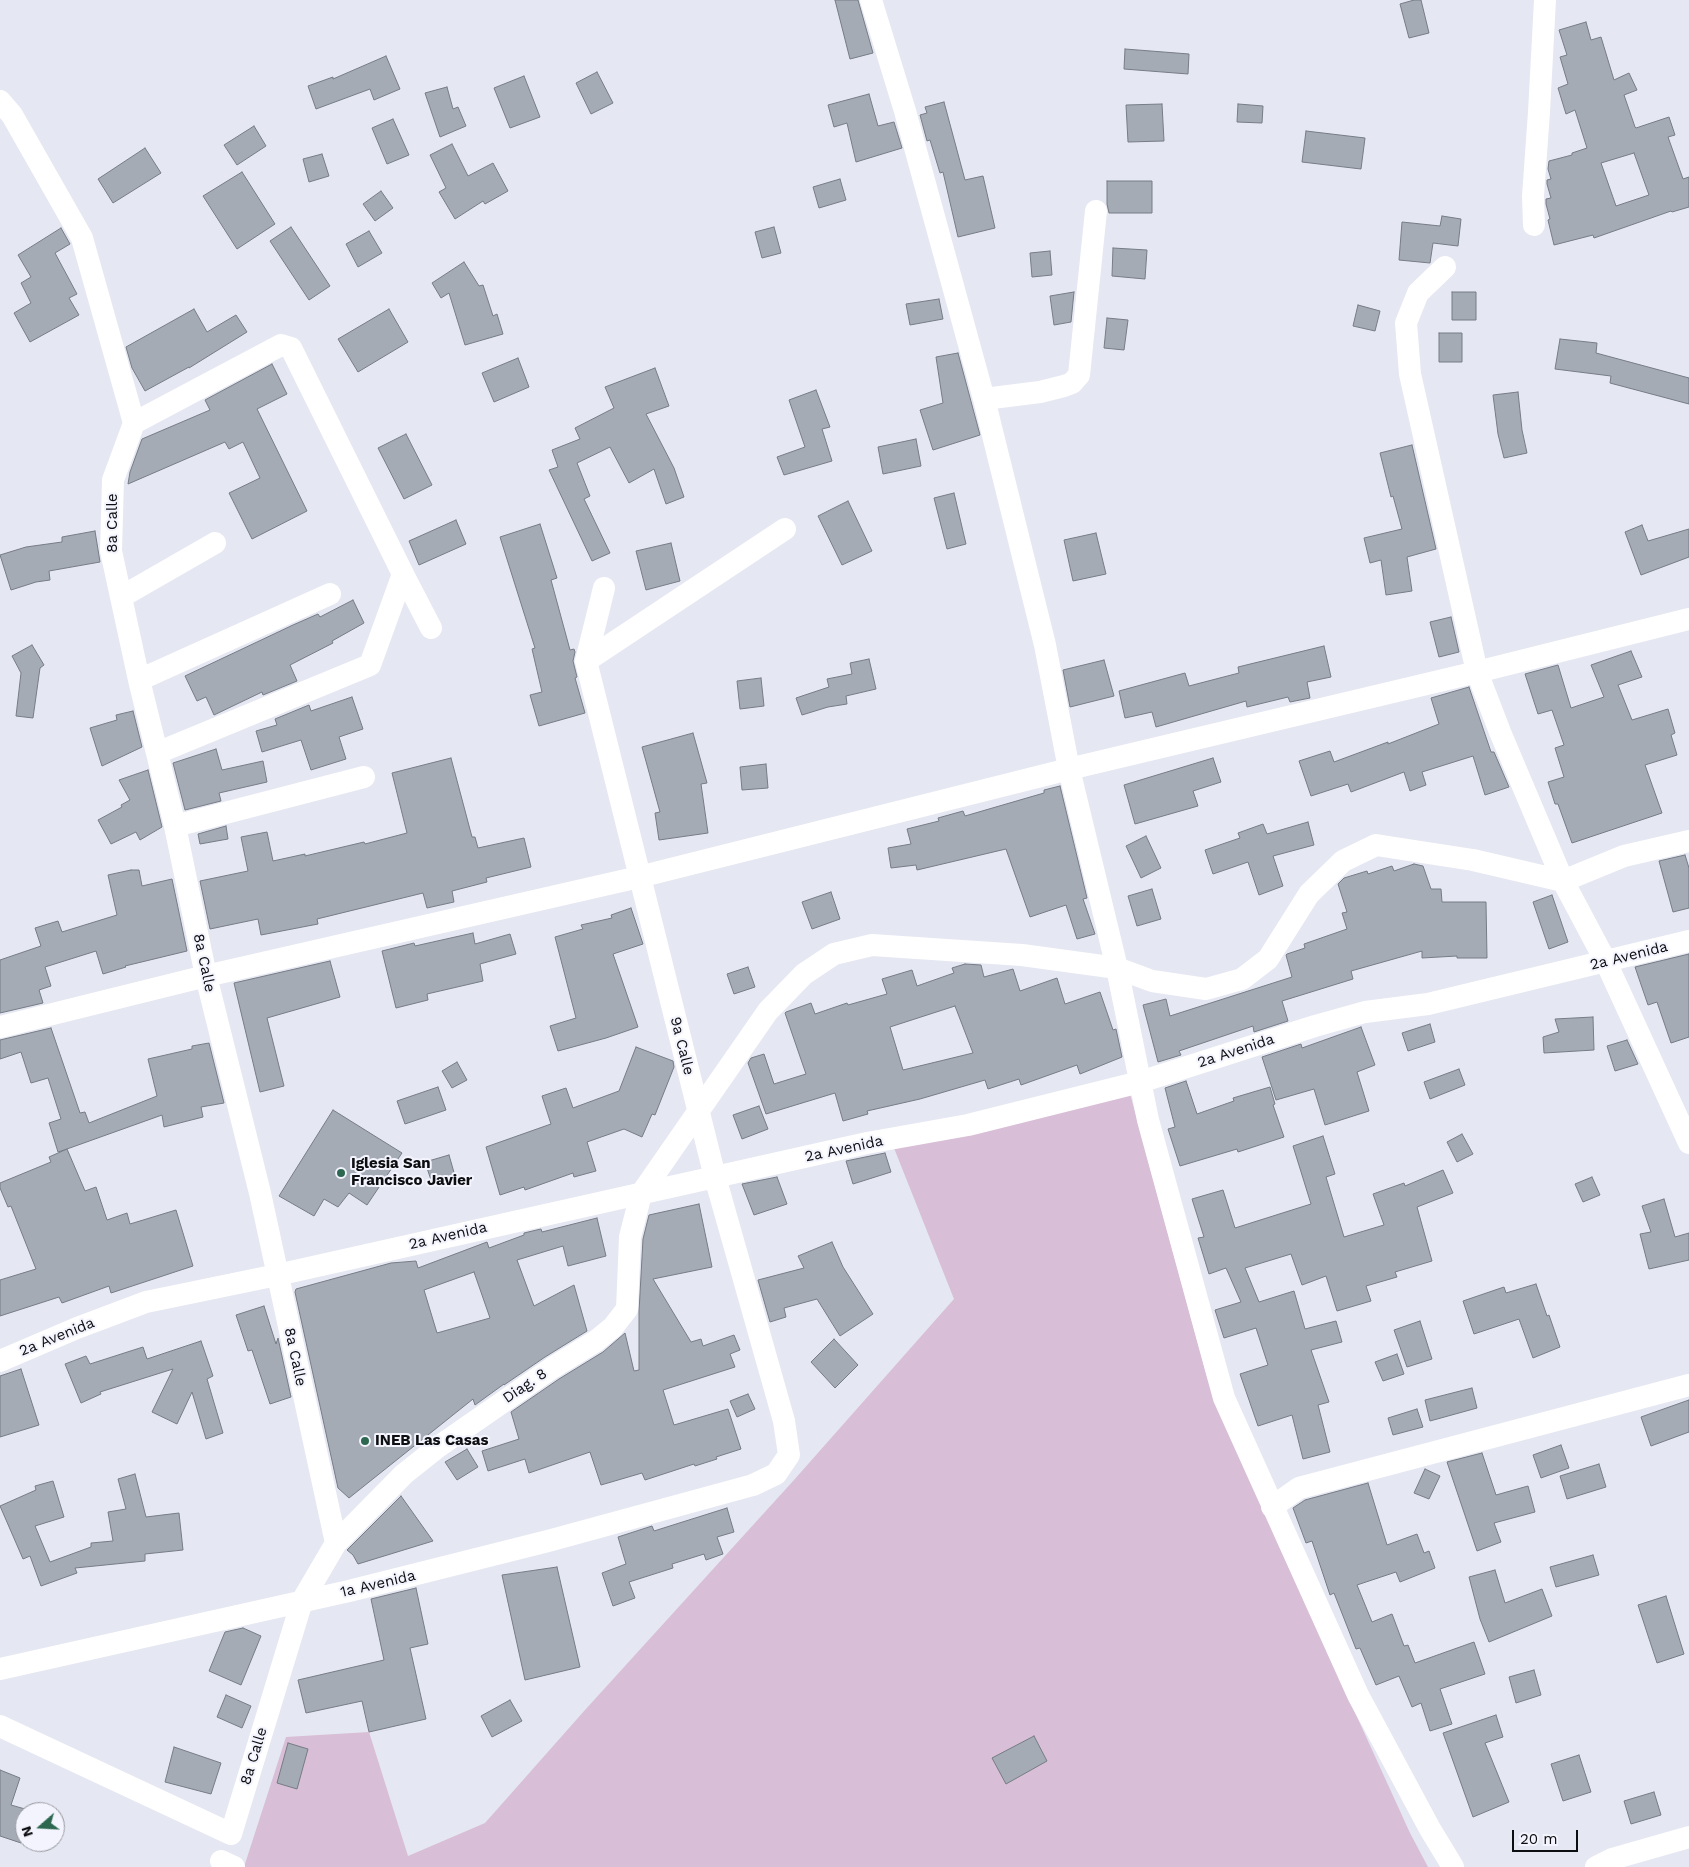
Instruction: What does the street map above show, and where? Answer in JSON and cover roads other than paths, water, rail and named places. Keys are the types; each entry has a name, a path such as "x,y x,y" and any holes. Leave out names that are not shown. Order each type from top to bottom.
{"street":[{"path":"871,0 905,111 984,399 1045,645 1069,769 1117,968 1140,1082 1171,1208 1224,1398 1358,1695 1430,1829 1453,1867"},
{"path":"1534,225 1533,196 1545,0"},
{"path":"0,101 12,116 82,238 134,424 281,345 291,348 431,628"},
{"path":"984,399 1040,392 1056,388 1072,382 1078,375 1096,211"},
{"path":"1445,267 1418,293 1406,323 1410,374 1477,672 1500,732 1563,881 1606,962 1689,1144"},
{"name":"8a Calle","path":"0,1726 231,1834 302,1601 336,1543 260,1193 206,976 175,826 139,680 111,550 113,480 134,424"},
{"path":"586,661 785,529"},
{"path":"121,597 215,543"},
{"path":"157,753 370,664 403,574"},
{"name":"9a Calle","path":"604,588 586,661 715,1177 784,1421 789,1455 776,1474 753,1485"},
{"path":"139,680 330,594"},
{"path":"0,1027 206,976 639,877 1069,769 1477,672 1689,619"},
{"path":"175,826 364,777"},
{"path":"1563,881 1624,856 1689,841"},
{"name":"Diag. 8","path":"336,1543 404,1474 438,1447 552,1368 596,1341 613,1327 627,1309 630,1237 641,1194 698,1109 768,1011 804,974 834,954 872,945 1022,955 1117,968 1152,981 1206,989 1242,980 1268,959 1300,908 1316,888 1343,861 1376,846 1473,860 1563,881"},
{"name":"2a Avenida","path":"0,1361 77,1328 146,1302 277,1275 867,1143 968,1125 1140,1082 1365,1012 1428,1004 1689,941"},
{"path":"1272,1507 1299,1488 1689,1386"},
{"name":"1a Avenida","path":"0,1669 473,1561 753,1485"},
{"path":"1596,1867 1612,1859 1689,1837"}],"place":[{"name":"Iglesia San Francisco Javier","path":"341,1173"},
{"name":"INEB Las Casas","path":"365,1441"}]}
